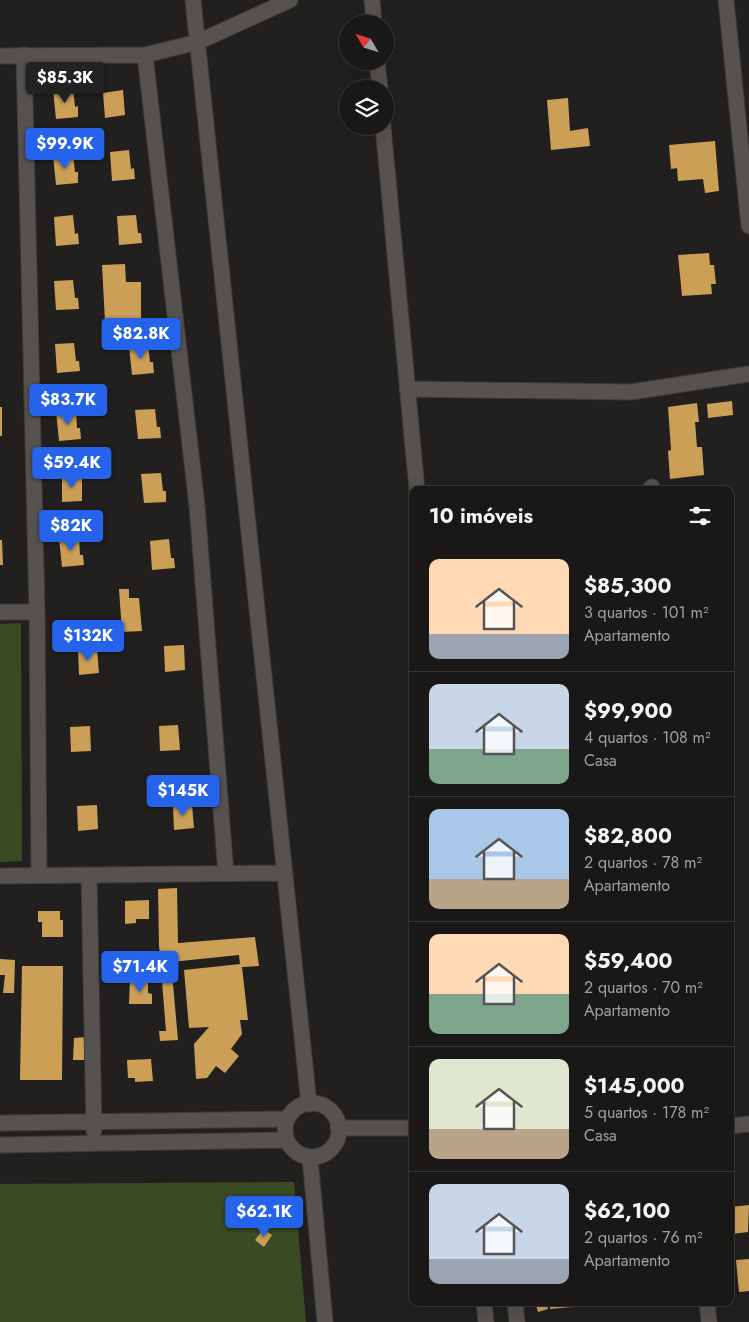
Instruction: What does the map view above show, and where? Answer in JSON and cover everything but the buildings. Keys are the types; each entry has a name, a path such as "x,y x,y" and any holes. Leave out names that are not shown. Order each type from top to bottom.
{"street":[{"path":"193,0 309,1104"},
{"path":"0,56 145,54 198,42 290,0"},
{"path":"372,0 373,15"},
{"path":"726,0 749,226"},
{"path":"145,54 197,506 226,874"},
{"path":"24,55 37,612 39,876"},
{"path":"384,135 417,486"},
{"path":"407,389 631,392 749,374"},
{"path":"0,612 37,612"},
{"path":"0,876 285,873"},
{"path":"89,875 94,1143"},
{"path":"309,1104 317,1104 332,1112 338,1128 338,1135 331,1149 318,1157 310,1158 296,1152 287,1140 285,1126 287,1119 296,1109 309,1104"},
{"path":"0,1123 287,1119"},
{"path":"734,1126 749,1124"},
{"path":"338,1128 409,1128"},
{"path":"0,1145 287,1140"},
{"path":"310,1158 325,1322"},
{"path":"484,1306 486,1322"},
{"path":"515,1306 517,1322"},
{"path":"707,1306 709,1322"}],"green space":[{"path":"21,623 22,861 0,862 0,624"},
{"path":"294,1182 306,1322 0,1322 0,1184"}]}
